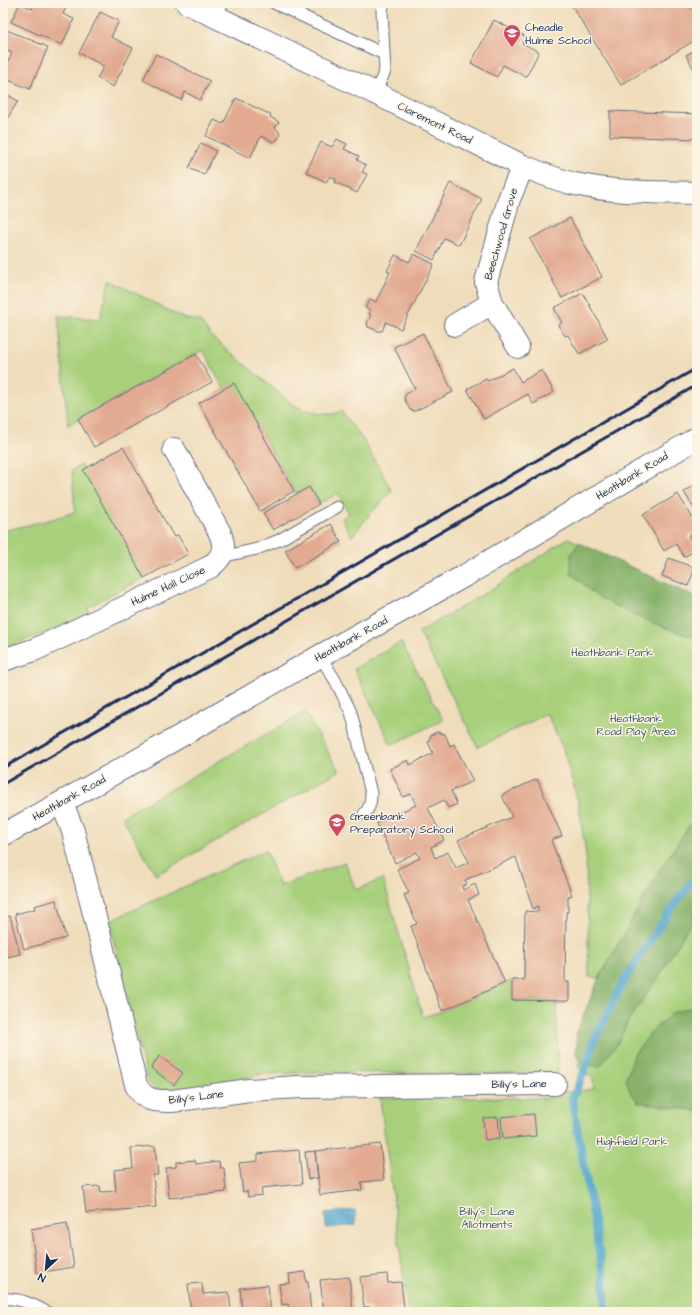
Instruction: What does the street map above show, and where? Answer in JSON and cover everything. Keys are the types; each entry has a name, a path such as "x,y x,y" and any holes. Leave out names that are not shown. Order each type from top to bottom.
{"street":[{"name":"Claremont Road","path":"187,3 220,10 375,93 523,166 549,176 576,184 598,188 661,192 697,192"},
{"name":"Beechwood Grove","path":"518,347 492,303 486,282 509,199 523,166"},
{"path":"455,325 492,303"},
{"name":"Heathbank Road","path":"3,835 466,575 697,438"},
{"path":"174,448 220,533 224,543 221,557"},
{"name":"Hulme Hall Close","path":"3,660 34,650 210,567 221,557"},
{"name":"Billy's Lane","path":"62,803 73,831 89,891 136,1085 140,1093 148,1099 172,1101 249,1090 299,1087 555,1084"}],"lane":[{"path":"274,3 384,54"},
{"path":"375,93 385,71 382,10 384,3"},
{"path":"221,557 257,549 279,540 337,507"},
{"path":"320,656 335,680 351,712 371,793 369,808 364,814"},
{"path":"3,1299 10,1298 32,1304 47,1312"}],"green space":[{"path":"110,280 183,318 199,320 211,336 293,405 310,412 321,414 333,414 341,411 364,441 392,491 370,514 352,537 342,518 349,514 338,493 319,504 309,487 296,494 234,384 224,389 203,350 68,425 58,316 100,319"},
{"path":"81,465 144,578 88,607 89,613 53,630 3,648 3,531 75,512 72,470"},
{"path":"568,538 697,598 697,1312 408,1312 380,1098 559,1098 561,1092 581,1091 594,1088 593,1078 578,1067 584,1040 615,980 589,977 586,855 578,801 563,749 547,714 478,747 419,632 487,592"},
{"path":"579,543 697,598 697,638 671,630 636,616 596,596 571,573 571,554"},
{"path":"401,642 443,720 391,745 354,669"},
{"path":"305,712 339,771 156,875 122,817"},
{"path":"697,814 697,912 658,978 628,1021 618,1043 600,1066 586,1064 576,1055 577,1031 599,978 663,865"},
{"path":"266,850 280,886 345,862 356,890 383,879 423,1017 442,1011 512,980 512,1000 557,1001 558,1072 542,1074 334,1072 262,1074 213,1085 170,1091 158,1090 154,1088 147,1081 109,921"},
{"path":"697,1006 697,1111 638,1102 630,1091 626,1078 635,1053 656,1027 674,1012"}],"water":[{"path":"355,1210 356,1225 326,1228 325,1213"}],"building":[{"path":"20,3 32,9 35,3 68,3 63,14 74,19 62,45 11,22"},
{"path":"577,3 688,3 697,17 697,39 621,85 572,6"},
{"path":"100,12 119,21 111,37 133,48 113,87 97,78 104,66 79,53"},
{"path":"494,20 526,37 522,43 539,52 526,77 503,65 497,77 471,63"},
{"path":"4,29 48,47 30,89 3,78 3,73 12,53 3,49"},
{"path":"697,49 697,75 686,55"},
{"path":"156,54 210,81 200,100 185,92 181,100 143,80"},
{"path":"3,92 18,101 3,126"},
{"path":"236,98 271,115 270,117 279,122 275,128 278,130 280,135 277,140 273,142 261,136 250,158 206,136 214,120 223,124"},
{"path":"610,111 697,114 697,139 610,136"},
{"path":"337,139 347,144 344,149 359,156 357,160 366,165 362,172 367,174 357,193 335,182 336,179 330,176 326,182 306,172 321,142 332,147"},
{"path":"201,143 216,151 204,175 189,168"},
{"path":"450,183 482,199 459,245 444,238 434,260 416,251"},
{"path":"570,218 602,277 562,298 530,239"},
{"path":"414,254 434,264 401,329 386,322 382,331 368,327 367,323 371,315 369,314 371,310 365,308 370,299 376,302 390,272 387,271 395,255 409,262"},
{"path":"583,293 608,339 579,354 568,335 565,336 558,325 562,323 554,308"},
{"path":"423,333 453,392 415,411 410,410 404,398 406,394 415,389 394,347"},
{"path":"196,354 212,382 94,447 78,419"},
{"path":"513,368 521,382 542,370 554,392 533,404 528,394 484,419 467,389 486,379 488,381"},
{"path":"234,383 294,491 260,511 199,403"},
{"path":"123,447 174,537 178,535 188,554 144,578 83,470"},
{"path":"697,484 697,513 684,492"},
{"path":"309,487 319,504 273,530 263,513"},
{"path":"678,494 697,525 697,531 688,536 696,550 684,557 676,544 664,551 643,515"},
{"path":"331,524 341,542 295,568 285,550"},
{"path":"669,558 695,568 688,586 662,576"},
{"path":"437,732 445,734 450,746 454,744 473,781 451,791 457,804 448,808 444,800 428,808 444,840 431,847 435,858 448,852 456,868 469,862 458,840 512,817 502,795 537,779 562,836 551,840 572,895 568,897 568,912 566,912 565,982 569,982 569,1001 512,1000 512,980 524,980 525,911 538,912 538,906 533,909 516,857 465,880 467,884 462,886 463,890 475,884 479,895 468,900 505,983 442,1011 411,926 417,924 404,895 409,893 397,869 420,858 417,852 395,863 377,823 416,805 411,794 403,797 390,769 408,760 410,765 433,753 428,742 431,735"},
{"path":"56,900 66,938 24,949 15,914 35,909 34,906"},
{"path":"10,916 20,954 3,958 3,918"},
{"path":"159,1056 183,1073 174,1085 151,1068"},
{"path":"534,1114 536,1136 503,1139 501,1117"},
{"path":"498,1117 500,1139 485,1140 483,1118"},
{"path":"380,1144 384,1180 361,1182 362,1190 320,1195 315,1151"},
{"path":"155,1146 158,1175 153,1175 156,1207 86,1213 83,1187 100,1186 101,1192 116,1191 114,1170 133,1168 131,1148"},
{"path":"299,1150 302,1184 261,1188 262,1195 248,1197 247,1191 243,1192 239,1163 258,1161 258,1154"},
{"path":"315,1151 318,1178 308,1179 305,1152"},
{"path":"195,1160 196,1164 219,1161 220,1168 224,1168 226,1192 169,1198 166,1168 176,1167 176,1162"},
{"path":"67,1223 74,1267 37,1273 31,1229"},
{"path":"305,1272 306,1282 308,1282 311,1312 289,1312 288,1304 282,1305 279,1284 290,1283 289,1274"},
{"path":"387,1274 388,1283 401,1282 404,1307 392,1309 393,1312 371,1312 370,1307 364,1307 360,1277"},
{"path":"349,1277 353,1312 324,1312 320,1280"},
{"path":"202,1283 203,1294 229,1292 231,1312 191,1312 188,1284"},
{"path":"268,1285 271,1312 248,1312 248,1310 242,1311 240,1288"}],"waterway":[{"path":"606,1312 604,1278 572,1099 585,1069 593,1043 623,982 669,912 697,874"}],"railway":[{"path":"3,768 697,368"},
{"path":"3,784 697,385"}],"place":[{"name":"Cheadle Hulme School","path":"512,48"},
{"name":"Greenbank Preparatory School","path":"337,837"}],"park label":[{"name":"Heathbank Park","path":"612,652"},
{"name":"Heathbank Road Play Area","path":"636,724"},
{"name":"Highfield Park","path":"632,1141"},
{"name":"Billy's Lane Allotments","path":"487,1217"}]}
